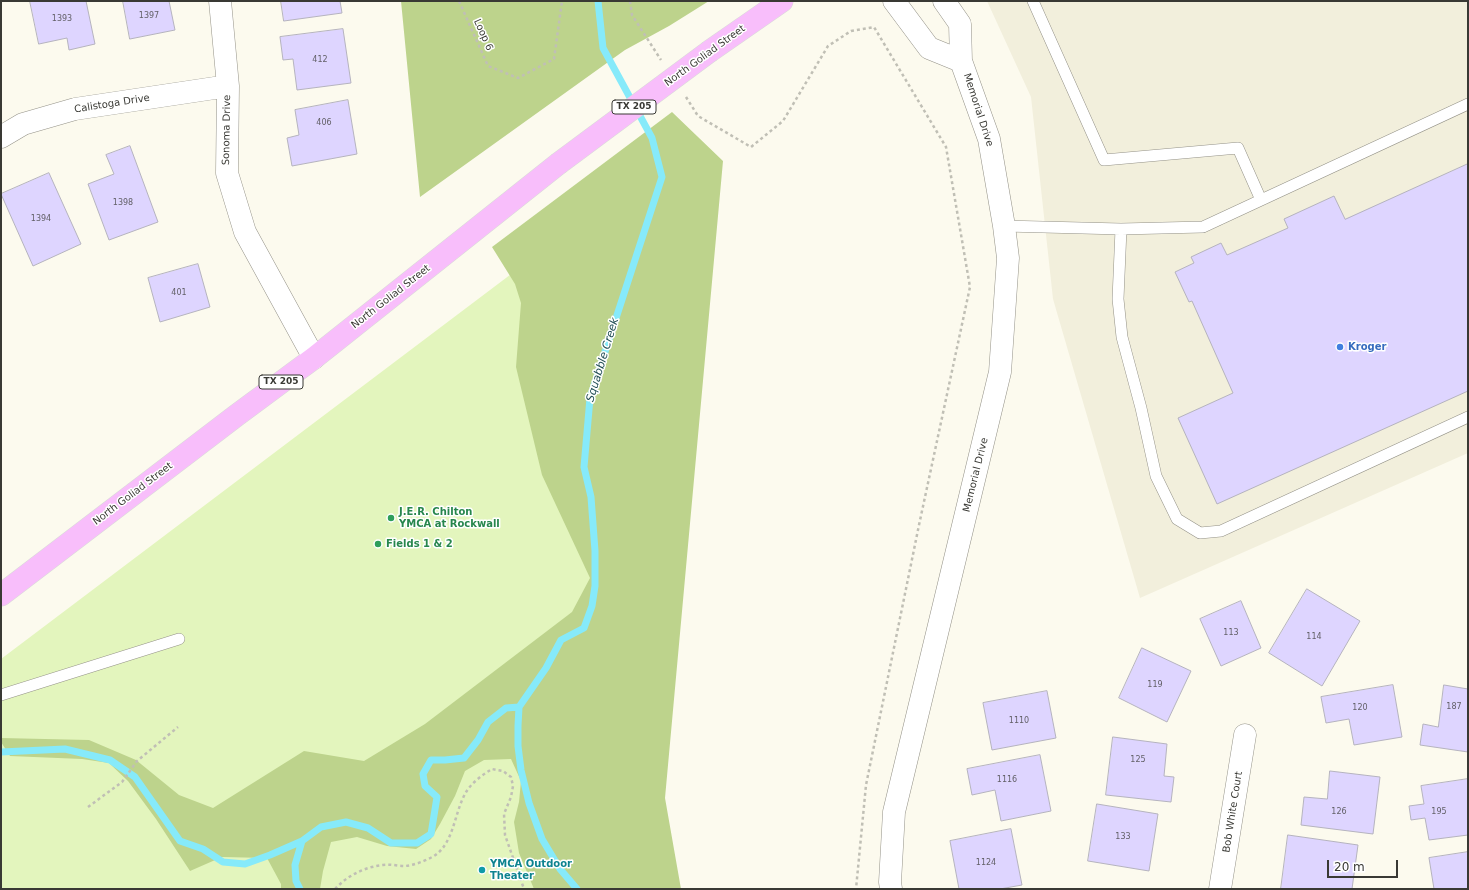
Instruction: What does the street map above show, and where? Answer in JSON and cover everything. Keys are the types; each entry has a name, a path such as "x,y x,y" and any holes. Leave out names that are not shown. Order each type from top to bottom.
{"main road":[{"name":"North Goliad Street","path":"1,595 314,358 558,164 710,51 782,1"}],"street":[{"name":"Sonoma Drive","path":"220,1 228,86 227,173 245,232 314,358"},
{"name":"Memorial Drive","path":"894,1 929,48 961,61"},
{"name":"Memorial Drive","path":"890,889 894,812 1000,372 1008,258 989,139 961,61 960,24 944,1"},
{"name":"Calistoga Drive","path":"1,137 23,124 75,109 228,86"},
{"name":"Bob White Court","path":"1220,889 1245,735"}],"lane":[{"path":"1033,1 1104,160 1238,148 1261,200"},
{"path":"1004,226 1121,229 1204,227 1468,104"},
{"path":"1121,229 1118,299 1122,337 1141,408 1156,476 1177,519 1200,533 1221,531 1468,417"},
{"path":"1,695 179,639"}],"path":[{"name":"Loop 6","path":"459,1 488,66 518,78 554,59 562,1"},
{"path":"630,1 632,15 665,66"},
{"path":"682,91 698,116 751,147 783,121 828,46 851,31 874,27 946,147 970,286 917,533 866,785 856,889"},
{"path":"88,807 122,782 136,761 178,727"},
{"path":"335,889 344,879 360,871 384,865 405,866 424,862 435,855 446,844 466,792 481,776 492,769 503,771 511,777 513,786 511,797 504,814 505,834 524,889"}],"shaded area":[{"path":"987,1 1468,1 1468,453 1140,598 1053,299 1031,97"}],"green space":[{"path":"401,1 709,1 669,26 625,50 420,197"},
{"path":"672,112 723,161 665,798 681,889 534,889 519,853 514,822 519,802 521,781 511,759 484,760 465,771 455,796 431,839 416,849 387,846 357,837 331,842 320,889 281,889 281,884 267,858 222,857 190,871 156,819 128,781 109,763 82,759 10,756 1,742 1,738 89,740 136,760 179,795 213,808 304,751 364,761 425,724 572,612 590,578 542,475 516,367 521,303 515,284 492,247"},
{"name":"J.E.R. Chilton YMCA at Rockwall","path":"657,164 601,601 576,889 1,889 1,659"}],"building":[{"path":"30,1 86,1 95,44 69,50 67,38 39,44"},
{"path":"123,1 169,1 175,30 130,39"},
{"path":"281,1 340,1 342,13 284,21"},
{"path":"343,29 351,83 297,90 293,59 283,60 280,37"},
{"path":"348,100 357,154 292,166 287,138 299,135 295,110"},
{"path":"130,146 158,222 109,240 88,184 114,174 106,155"},
{"name":"Kroger","path":"1468,164 1468,391 1217,504 1178,418 1233,393 1192,301 1189,302 1175,272 1194,263 1191,257 1221,243 1227,255 1288,228 1284,219 1334,196 1345,219"},
{"path":"49,173 81,244 33,266 1,194"},
{"path":"198,264 210,307 160,322 148,278"},
{"path":"1307,589 1360,621 1322,686 1269,653"},
{"path":"1241,601 1261,648 1221,666 1200,619"},
{"path":"1142,648 1191,671 1167,722 1119,698"},
{"path":"1393,685 1402,737 1354,745 1349,719 1326,723 1321,697"},
{"path":"1444,685 1468,689 1468,752 1420,745 1423,724 1438,727"},
{"path":"1047,691 1056,738 992,750 983,703"},
{"path":"1113,737 1167,744 1164,776 1174,777 1171,802 1106,795"},
{"path":"1040,755 1051,811 1001,821 995,790 972,795 967,769"},
{"path":"1330,771 1380,777 1373,834 1301,825 1304,797 1327,799"},
{"path":"1468,779 1468,835 1429,840 1425,818 1411,820 1409,806 1424,804 1421,786"},
{"path":"1097,804 1158,814 1149,871 1088,861"},
{"path":"1011,829 1022,885 1000,889 959,889 950,841"},
{"path":"1288,835 1358,845 1352,889 1281,889"},
{"path":"1468,852 1468,889 1434,889 1429,858"}],"waterway":[{"name":"Squabble Creek","path":"577,889 560,869 542,839 529,803 521,770 518,746 519,707 546,668 561,640 584,628 592,606 595,586 595,551 591,497 584,467 590,398 662,177 652,138 603,48 598,1"},
{"path":"300,889 296,881 295,865 302,841 321,827 346,822 368,828 391,843 417,843 431,834 437,797 425,786 423,774 431,760 464,758 478,740 488,722 506,708 519,707"},
{"path":"1,752 65,749 110,760 135,777 180,841 203,849 223,862 245,864 302,841"}],"place":[{"name":"Kroger","path":"1340,347"},
{"name":"J.E.R. Chilton YMCA at Rockwall","path":"391,518"},
{"name":"Fields 1 & 2","path":"378,544"},
{"name":"YMCA Outdoor Theater","path":"482,870"}]}
